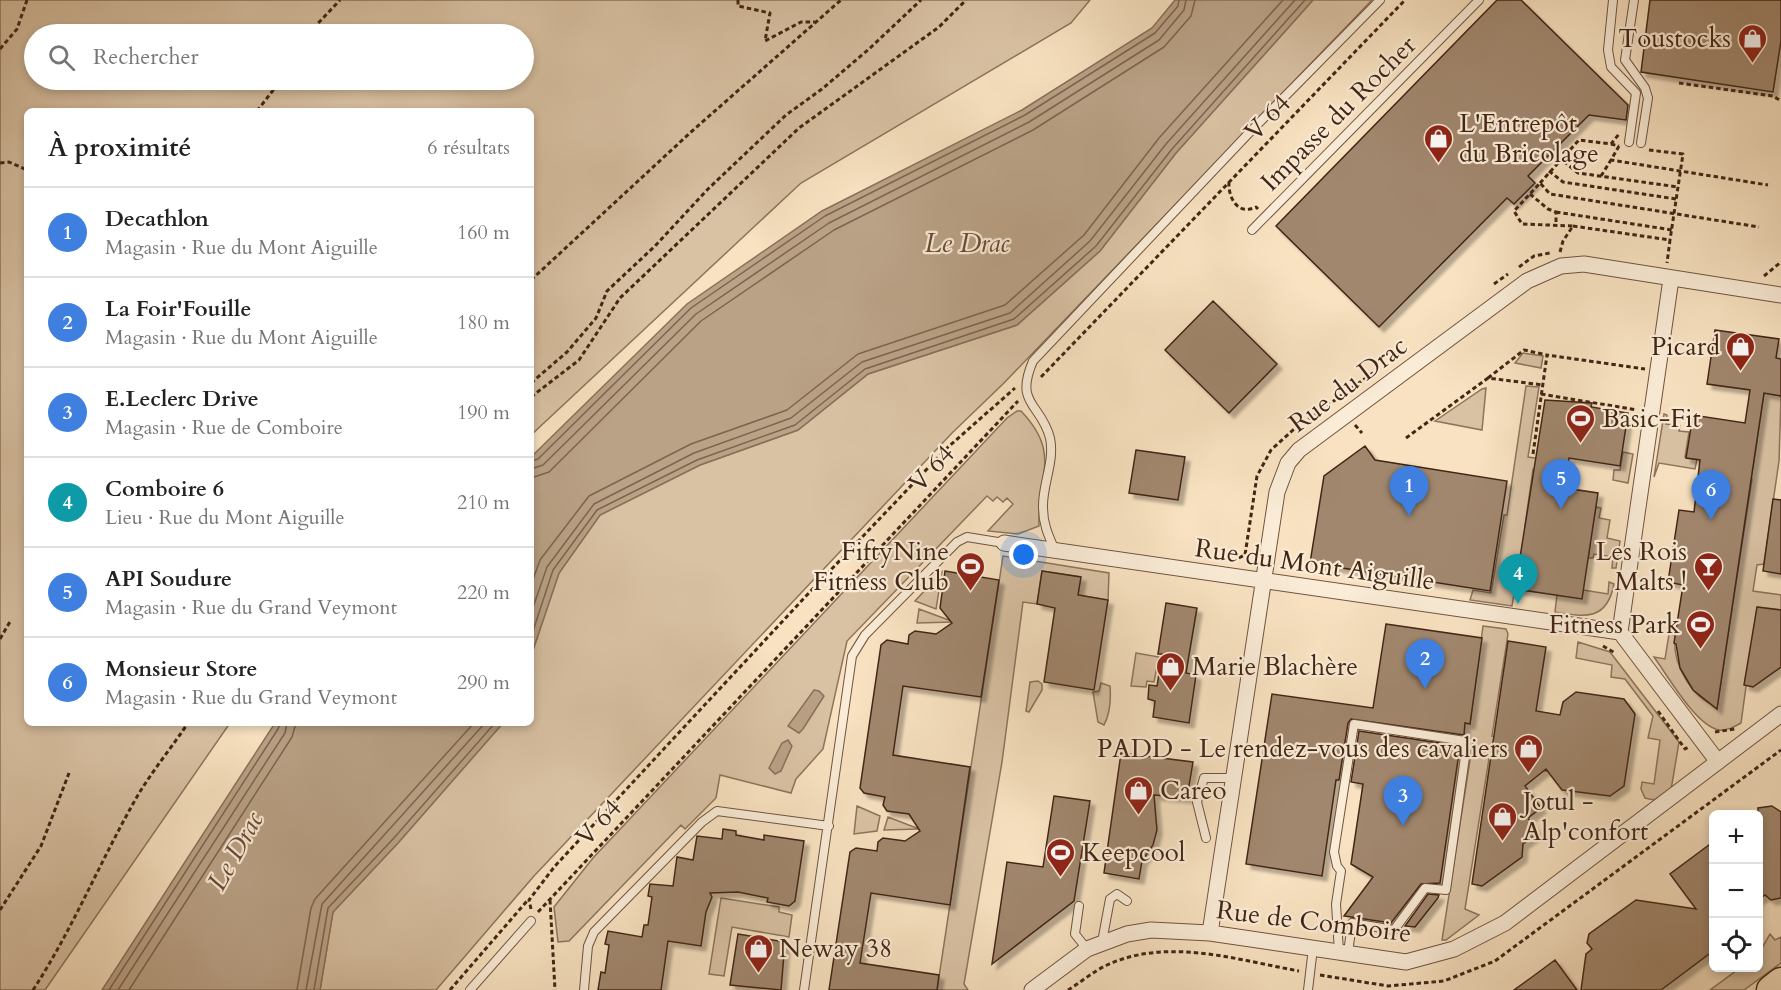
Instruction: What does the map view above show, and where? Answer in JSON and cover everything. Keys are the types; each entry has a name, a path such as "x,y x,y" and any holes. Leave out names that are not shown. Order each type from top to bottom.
{"highway":[{"path":"1771,990 1781,982"}],"street":[{"name":"Rue du Drac","path":"1210,933 1277,492 1288,463 1299,450 1560,259 1671,279 1781,295"},
{"path":"1671,279 1620,632 1718,762"},
{"name":"Rue du Mont Aiguille","path":"1004,543 1054,548 1620,632"},
{"name":"Rue de Comboire","path":"1032,990 1087,949 1102,942 1151,930 1210,933 1406,962 1454,949 1505,923 1781,714"}],"lane":[{"path":"1054,548 1045,527 1043,506 1049,472 1050,440 1044,424 1028,402 1026,392 1026,378 1033,362 1050,341 1380,0"},
{"name":"Impasse du Rocher","path":"1252,230 1479,0"},
{"path":"1613,0 1608,50 1611,67 1636,93 1629,142"},
{"path":"1634,0 1625,60 1645,88 1648,98 1641,143"},
{"path":"804,990 852,656 865,635 957,542 967,537 1004,543"},
{"path":"1354,724 1465,741 1466,750 1446,890 1425,888 1394,930 1352,923 1344,952 1336,904 1341,872 1336,866 1334,852 1354,724"},
{"path":"1206,838 1197,802 1204,778 1233,778"},
{"path":"584,990 588,946 594,932 702,822 717,811 829,826"},
{"path":"1102,942 1110,899 1117,894 1127,901"},
{"path":"1079,906 1075,934 1087,949"},
{"path":"470,990 534,918"},
{"path":"1308,990 1313,948"}],"path":[{"path":"0,49 17,29 27,0"},
{"path":"317,24 340,0"},
{"path":"738,0 738,6 770,13 765,41 801,22 815,22"},
{"path":"534,277 842,0"},
{"path":"534,380 567,352 596,318 607,291 655,246 708,189 786,115 870,49 921,0"},
{"path":"534,395 579,360 620,298 799,128 939,27 966,0"},
{"name":"V 64","path":"534,918 1026,392 1405,0"},
{"path":"1680,82 1773,96 1781,101"},
{"path":"259,108 273,90"},
{"path":"1626,127 1611,144 1579,140 1514,211 1522,224 1556,224 1670,240"},
{"path":"1601,176 1620,146"},
{"path":"1552,152 1578,172 1678,187"},
{"path":"1673,263 1667,263 1683,154"},
{"path":"1611,160 1768,185"},
{"path":"0,163 9,162 24,169"},
{"path":"1549,171 1563,182 1676,199"},
{"path":"1229,181 1230,196 1238,206 1246,210 1256,207 1266,216"},
{"path":"1539,183 1550,194 1759,227"},
{"path":"1530,194 1548,209 1556,212 1672,230"},
{"path":"1556,212 1556,224"},
{"path":"1560,259 1563,241 1573,226"},
{"path":"1560,259 1566,251"},
{"path":"1485,291 1534,256 1560,259"},
{"path":"1760,277 1769,274 1781,262"},
{"path":"1406,438 1524,350 1650,370"},
{"path":"1533,454 1547,355"},
{"path":"1245,556 1257,476 1271,450 1302,423 1383,367"},
{"path":"450,990 529,900 555,866 668,743 947,448 1026,378"},
{"path":"1488,378 1543,385"},
{"path":"1541,394 1643,411"},
{"path":"1354,422 1359,419"},
{"path":"1302,423 1307,425"},
{"path":"1221,574 1223,564 1255,552"},
{"path":"0,639 11,620"},
{"path":"1591,628 1594,643 1617,655"},
{"path":"1654,704 1685,749 1715,732 1722,733 1741,728"},
{"path":"33,990 56,955 73,916 140,793 186,726"},
{"path":"1068,990 1107,965 1149,953 1190,952 1388,986 1444,981 1495,960 1781,750"},
{"path":"0,910 41,846 69,773"},
{"path":"529,900 534,918"},
{"path":"550,900 555,990"}],"shaded area":[{"path":"0,0 1090,0 1071,23 801,183 534,432 534,108 24,108 24,726 228,726 45,990 0,990"},
{"path":"1313,0 1372,0 1004,383 952,433 534,876 436,990 320,990 333,912 398,843 500,726 534,726 534,647 559,573 600,515 700,465 798,430 868,374 1017,325 1100,251 1176,153"},
{"path":"1523,353 1543,356 1541,368 1515,363"},
{"path":"1526,386 1539,387 1528,457 1549,460 1547,471 1533,469 1525,526 1591,536 1596,507 1601,508 1599,518 1610,520 1607,538 1620,541 1616,568 1612,568 1613,557 1594,554 1593,558 1588,558 1590,546 1524,536 1512,606 1470,600 1473,590 1491,593 1504,515 1507,515"},
{"path":"1486,388 1482,430 1435,421 1482,389"},
{"path":"1764,393 1781,396 1779,461 1764,564 1757,565 1753,591 1781,595 1781,610 1757,607 1741,723 1719,730 1701,720 1692,710 1654,657 1665,659 1669,634 1675,635 1676,656 1684,677 1698,695 1717,707 1752,479 1702,471 1703,460 1753,467"},
{"path":"1021,411 1033,426 1041,440 1044,453 1045,466 1039,526 1018,534 988,531 1013,504 1007,498 1003,502 997,497 993,501 987,496 847,641 823,749 796,779 791,793 720,775 716,798 685,829 681,825 569,941 558,942 554,907 593,858 1007,418"},
{"path":"1664,414 1667,415 1666,424 1680,426 1679,431 1689,432 1685,457 1697,459 1695,469 1659,463 1654,477"},
{"path":"1623,452 1633,454 1628,483 1613,480 1614,470 1620,470"},
{"path":"1003,556 1109,573 1108,600 1078,595 1080,577 1042,571 1037,604 1023,602 1002,762 964,984 968,990 937,990"},
{"path":"942,572 936,609 915,601"},
{"path":"1609,582 1614,584 1611,596 1606,605 1593,614 1576,615 1555,612 1557,595 1583,590 1608,594"},
{"path":"919,609 954,622 917,623"},
{"path":"1483,626 1506,629 1508,634 1492,736 1556,745 1552,772 1540,770 1491,746 1465,909 1479,915 1446,940 1442,940 1473,741 1468,735 1381,721 1384,711 1470,723"},
{"path":"1578,642 1610,652 1679,742 1671,790 1654,800 1645,798 1641,789 1642,782 1654,784 1660,740 1648,738 1653,716 1625,679 1611,677 1612,665 1576,658"},
{"path":"1136,653 1159,657 1154,682 1147,681 1146,687 1131,686"},
{"path":"1038,681 1042,684 1042,690 1029,712 1026,711 1030,682"},
{"path":"1101,683 1110,686 1110,706 1104,725 1098,722 1093,692 1099,691"},
{"path":"857,806 880,816 877,831 854,834"},
{"path":"888,817 919,829 884,830"},
{"path":"721,898 779,907 779,912 792,915 789,937 732,927 724,976 709,974"},
{"path":"1770,934 1775,940 1781,937 1781,963 1744,990 1710,990 1735,972 1763,972 1763,946"}],"water":[{"name":"Le Drac","path":"1175,0 1313,0 1176,153 1100,251 1017,325 868,374 798,430 700,465 600,515 559,573 534,647 534,454 687,304 822,211 1022,110 1152,28"},
{"path":"814,690 824,696 799,733 788,726"},
{"name":"Le Drac","path":"273,726 500,726 398,843 333,912 320,990 102,990"},
{"path":"788,740 792,746 781,771 775,774 769,768 782,743"}],"building":[{"name":"L'Entrepôt du Bricolage","path":"1497,0 1521,0 1628,105 1626,120 1589,115 1528,176 1535,183 1514,204 1507,198 1379,327 1276,226"},
{"path":"1650,0 1781,0 1781,41 1773,92 1641,72"},
{"path":"1213,301 1277,364 1229,413 1165,350"},
{"path":"1715,330 1779,339 1776,358 1781,359 1781,396 1764,393 1717,709 1693,690 1680,668 1674,643 1683,585 1668,582 1679,510 1694,512 1700,460 1686,458 1693,415 1745,423 1750,390 1707,384"},
{"path":"1545,400 1592,403 1591,407 1628,413 1620,466 1569,458 1565,488 1598,493 1582,599 1515,589"},
{"path":"1365,446 1375,460 1507,481 1490,591 1310,563 1324,476"},
{"path":"1136,450 1185,457 1178,500 1129,493"},
{"path":"1773,499 1781,500 1781,574 1763,571"},
{"path":"945,571 999,580 981,697 903,686 893,755 970,767 950,905 871,893 860,963 939,975 937,990 829,990 850,852 856,848 877,851 878,842 883,838 905,841 920,831 909,814 887,811 883,805 885,797 864,793 860,788 881,645 887,640 908,644 909,635 915,631 936,634 952,623 940,608"},
{"path":"1042,571 1081,577 1078,595 1108,600 1094,690 1044,682 1055,608 1037,604"},
{"path":"1166,603 1197,608 1186,673 1196,675 1189,723 1153,717 1155,701 1148,699 1149,685 1157,686 1162,654 1158,654"},
{"path":"1757,607 1781,610 1781,667 1753,687 1744,685"},
{"path":"1386,624 1482,638 1470,724 1465,723 1464,735 1351,719 1348,723 1339,780 1336,780 1322,876 1246,864 1272,694 1373,708"},
{"path":"1508,641 1546,647 1536,711 1560,715 1563,702 1576,692 1624,699 1635,714 1624,786 1610,796 1562,790 1546,769 1525,786 1541,808 1528,818 1538,833 1523,844 1522,857 1482,886 1472,884"},
{"path":"1359,731 1460,746 1440,883 1421,884 1391,923 1344,916 1373,877 1351,864 1363,784 1351,782"},
{"path":"1121,753 1193,762 1187,798 1154,795 1157,830 1153,845 1142,861 1139,879 1104,873"},
{"path":"1054,796 1090,801 1074,901 992,964 1007,862 1043,867"},
{"path":"1772,806 1781,812 1781,898 1771,900 1765,895 1763,896 1763,810 1758,810 1758,808"},
{"path":"723,829 736,831 736,835 764,840 764,835 804,841 795,901 789,906 767,902 768,898 738,892 710,893 712,897 706,912 701,946 668,941 661,990 598,990 601,972 605,973 609,945 605,944 608,931 642,937 644,925 648,925 652,897 648,896 650,884 673,886 677,857 693,860 697,836 722,839"},
{"path":"1709,845 1709,954 1661,990 1581,990 1586,954 1592,949 1587,943 1589,934 1636,900 1696,909 1670,874"},
{"path":"1428,894 1439,895 1415,927 1405,926"},
{"name":"Neway 38","path":"738,934 785,942 781,990 730,985"},
{"path":"1555,960 1577,990 1514,990 1532,977"}],"place":[{"name":"Toustocks","path":"1752,64"},
{"name":"L'Entrepôt du Bricolage","path":"1438,164"},
{"name":"Picard","path":"1741,372"},
{"name":"Basic-Fit","path":"1581,444"},
{"name":"API Soudure","path":"1561,509"},
{"name":"Decathlon","path":"1409,516"},
{"name":"Monsieur Store","path":"1711,520"},
{"name":"FiftyNine Fitness Club","path":"970,592"},
{"name":"Les Rois Malts !","path":"1708,592"},
{"name":"Comboire 6","path":"1518,604"},
{"name":"Fitness Park","path":"1701,650"},
{"name":"La Foir'Fouille","path":"1425,689"},
{"name":"Marie Blachère","path":"1171,692"},
{"name":"PADD - Le rendez-vous des cavaliers","path":"1529,774"},
{"name":"Careo","path":"1139,816"},
{"name":"E.Leclerc Drive","path":"1403,826"},
{"name":"Jotul - Alp'confort","path":"1502,842"},
{"name":"Keepcool","path":"1061,878"},
{"name":"Neway 38","path":"758,974"}]}
